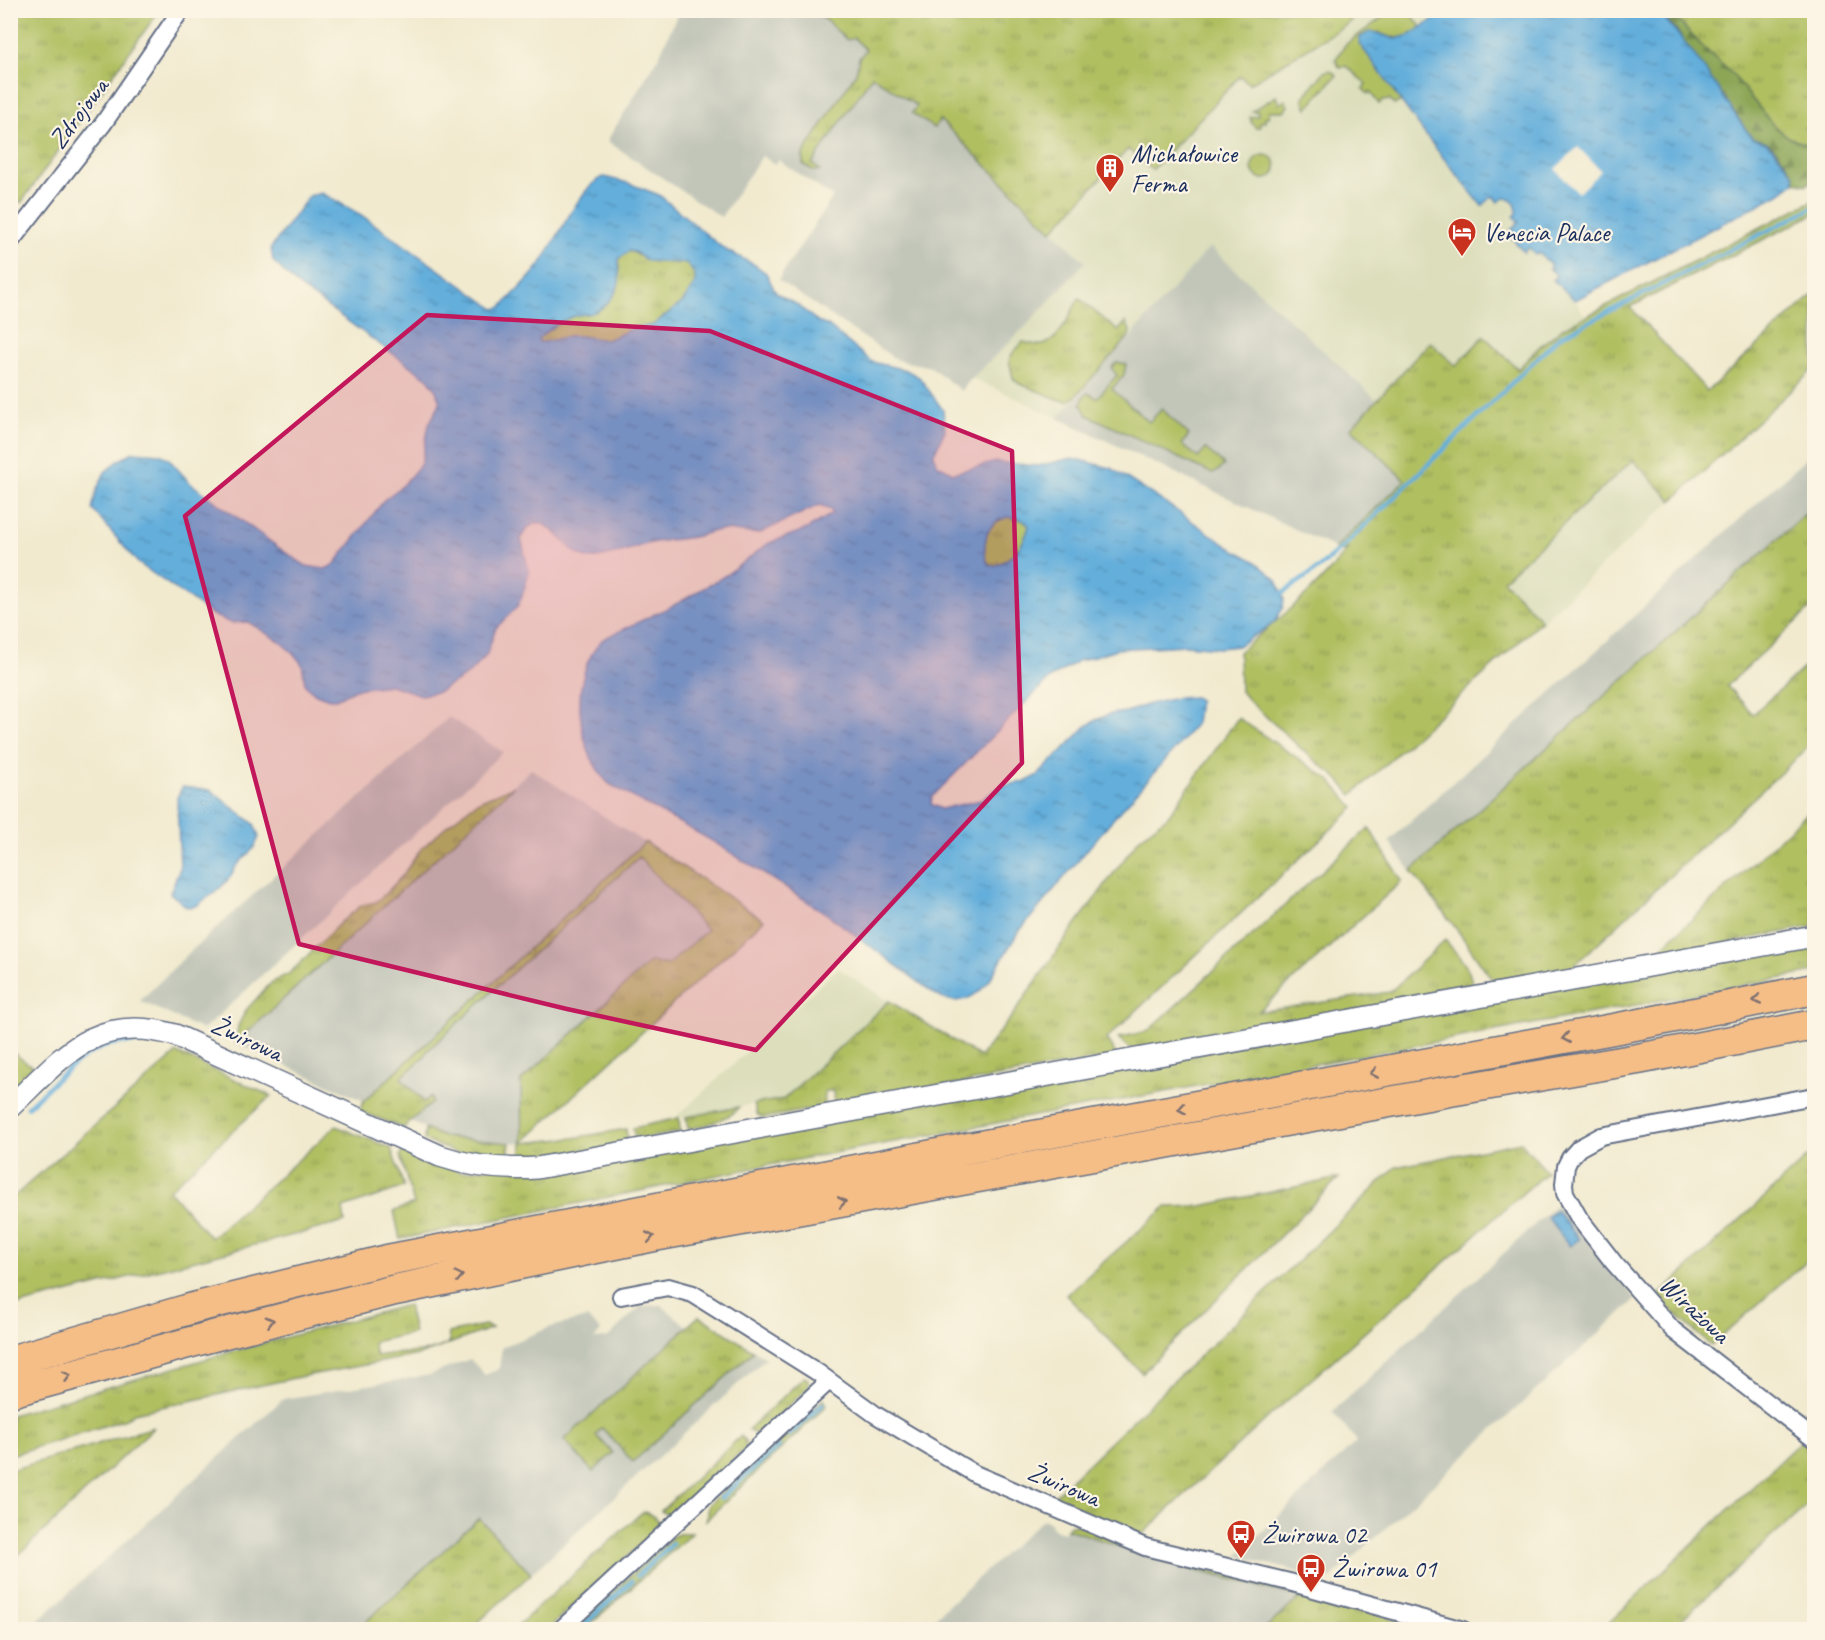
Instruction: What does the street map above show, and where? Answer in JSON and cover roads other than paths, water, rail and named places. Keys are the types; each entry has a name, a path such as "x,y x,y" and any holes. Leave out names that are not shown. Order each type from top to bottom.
{"highway":[{"path":"10,1361 193,1308 387,1260 969,1148 1635,1025 1815,989"},
{"path":"10,1392 202,1339 395,1290 643,1239 1815,1025"}],"street":[{"name":"Zdrojowa","path":"10,242 103,124 181,10"},
{"name":"Żwirowa","path":"10,1107 66,1054 80,1044 107,1031 145,1028 174,1035 440,1156 473,1166 537,1168 1815,936"},
{"name":"Wirażowa","path":"1815,1096 1601,1136 1579,1148 1569,1158 1564,1174 1566,1193 1579,1218 1601,1247 1674,1330 1815,1439"},
{"name":"Żwirowa","path":"621,1296 668,1287 687,1291 740,1322 876,1415 975,1474 1145,1547 1289,1582 1463,1629"},
{"path":"560,1629 830,1382"}],"water":[{"path":"1434,11 1657,11 1692,52 1752,138 1766,142 1778,154 1794,175 1795,182 1779,194 1575,300 1553,280 1557,276 1549,268 1551,265 1539,253 1536,255 1528,247 1524,252 1512,238 1515,235 1511,230 1519,222 1514,217 1517,213 1514,202 1504,198 1498,202 1493,196 1482,206 1430,141 1359,43 1360,37 1371,31 1395,39 1410,35 1436,18"},
{"path":"604,177 659,195 724,249 766,273 776,293 798,305 818,322 828,326 872,362 906,370 919,377 943,410 945,430 934,454 937,464 953,473 996,462 1038,466 1068,459 1111,468 1229,547 1255,561 1277,580 1284,598 1283,608 1274,623 1238,646 1219,648 1186,645 1118,649 1078,661 1049,679 932,797 931,804 941,809 981,800 1002,786 1027,781 1037,776 1085,727 1096,720 1110,714 1126,712 1176,698 1195,697 1199,700 1196,723 1184,739 1107,826 1017,934 989,981 979,992 967,999 955,1001 935,994 827,914 714,842 609,784 589,752 583,732 580,712 584,672 592,654 603,639 678,603 726,575 769,543 807,529 832,514 831,509 819,505 760,533 715,531 695,537 654,542 596,558 580,555 554,532 538,523 530,527 521,538 529,572 522,597 517,607 496,628 486,656 466,676 438,692 421,695 391,685 355,689 336,699 329,699 316,694 305,685 302,664 279,641 248,622 230,623 213,615 138,563 92,509 97,489 105,472 118,461 133,452 160,454 168,458 190,483 306,566 325,569 334,565 385,499 402,486 421,464 429,424 440,403 435,388 428,379 296,284 273,261 271,248 309,196 322,193 361,215 495,309 502,307 535,271 578,202 596,181","holes":["629,251 635,252 647,261 687,263 695,275 695,283 683,302 653,325 632,329 607,340 569,336 539,342 538,339 551,328 573,317 592,313 609,301 619,283 619,259","1007,517 1025,521 1029,526 1027,533 1021,546 1012,556 994,566 989,565 985,556 988,532 995,523"]},
{"path":"182,787 210,790 254,824 259,837 254,848 236,866 221,887 196,906 187,907 170,893 180,868 177,798"},
{"path":"1556,1210 1579,1239 1570,1246 1547,1217"}],"waterway":[{"path":"1283,593 1320,567 1347,543 1559,337 1814,207"},
{"path":"27,1107 66,1070 88,1054 117,1043 149,1042"},
{"path":"789,1435 823,1404"},
{"path":"721,1498 779,1446"},
{"path":"637,1576 672,1544"},
{"path":"578,1630 632,1581"}],"place":[{"name":"Michałowice Ferma","path":"1110,194"},
{"name":"Venecia Palace","path":"1462,258"},
{"name":"Żwirowa 02","path":"1241,1560"},
{"name":"Żwirowa 01","path":"1311,1594"}]}
